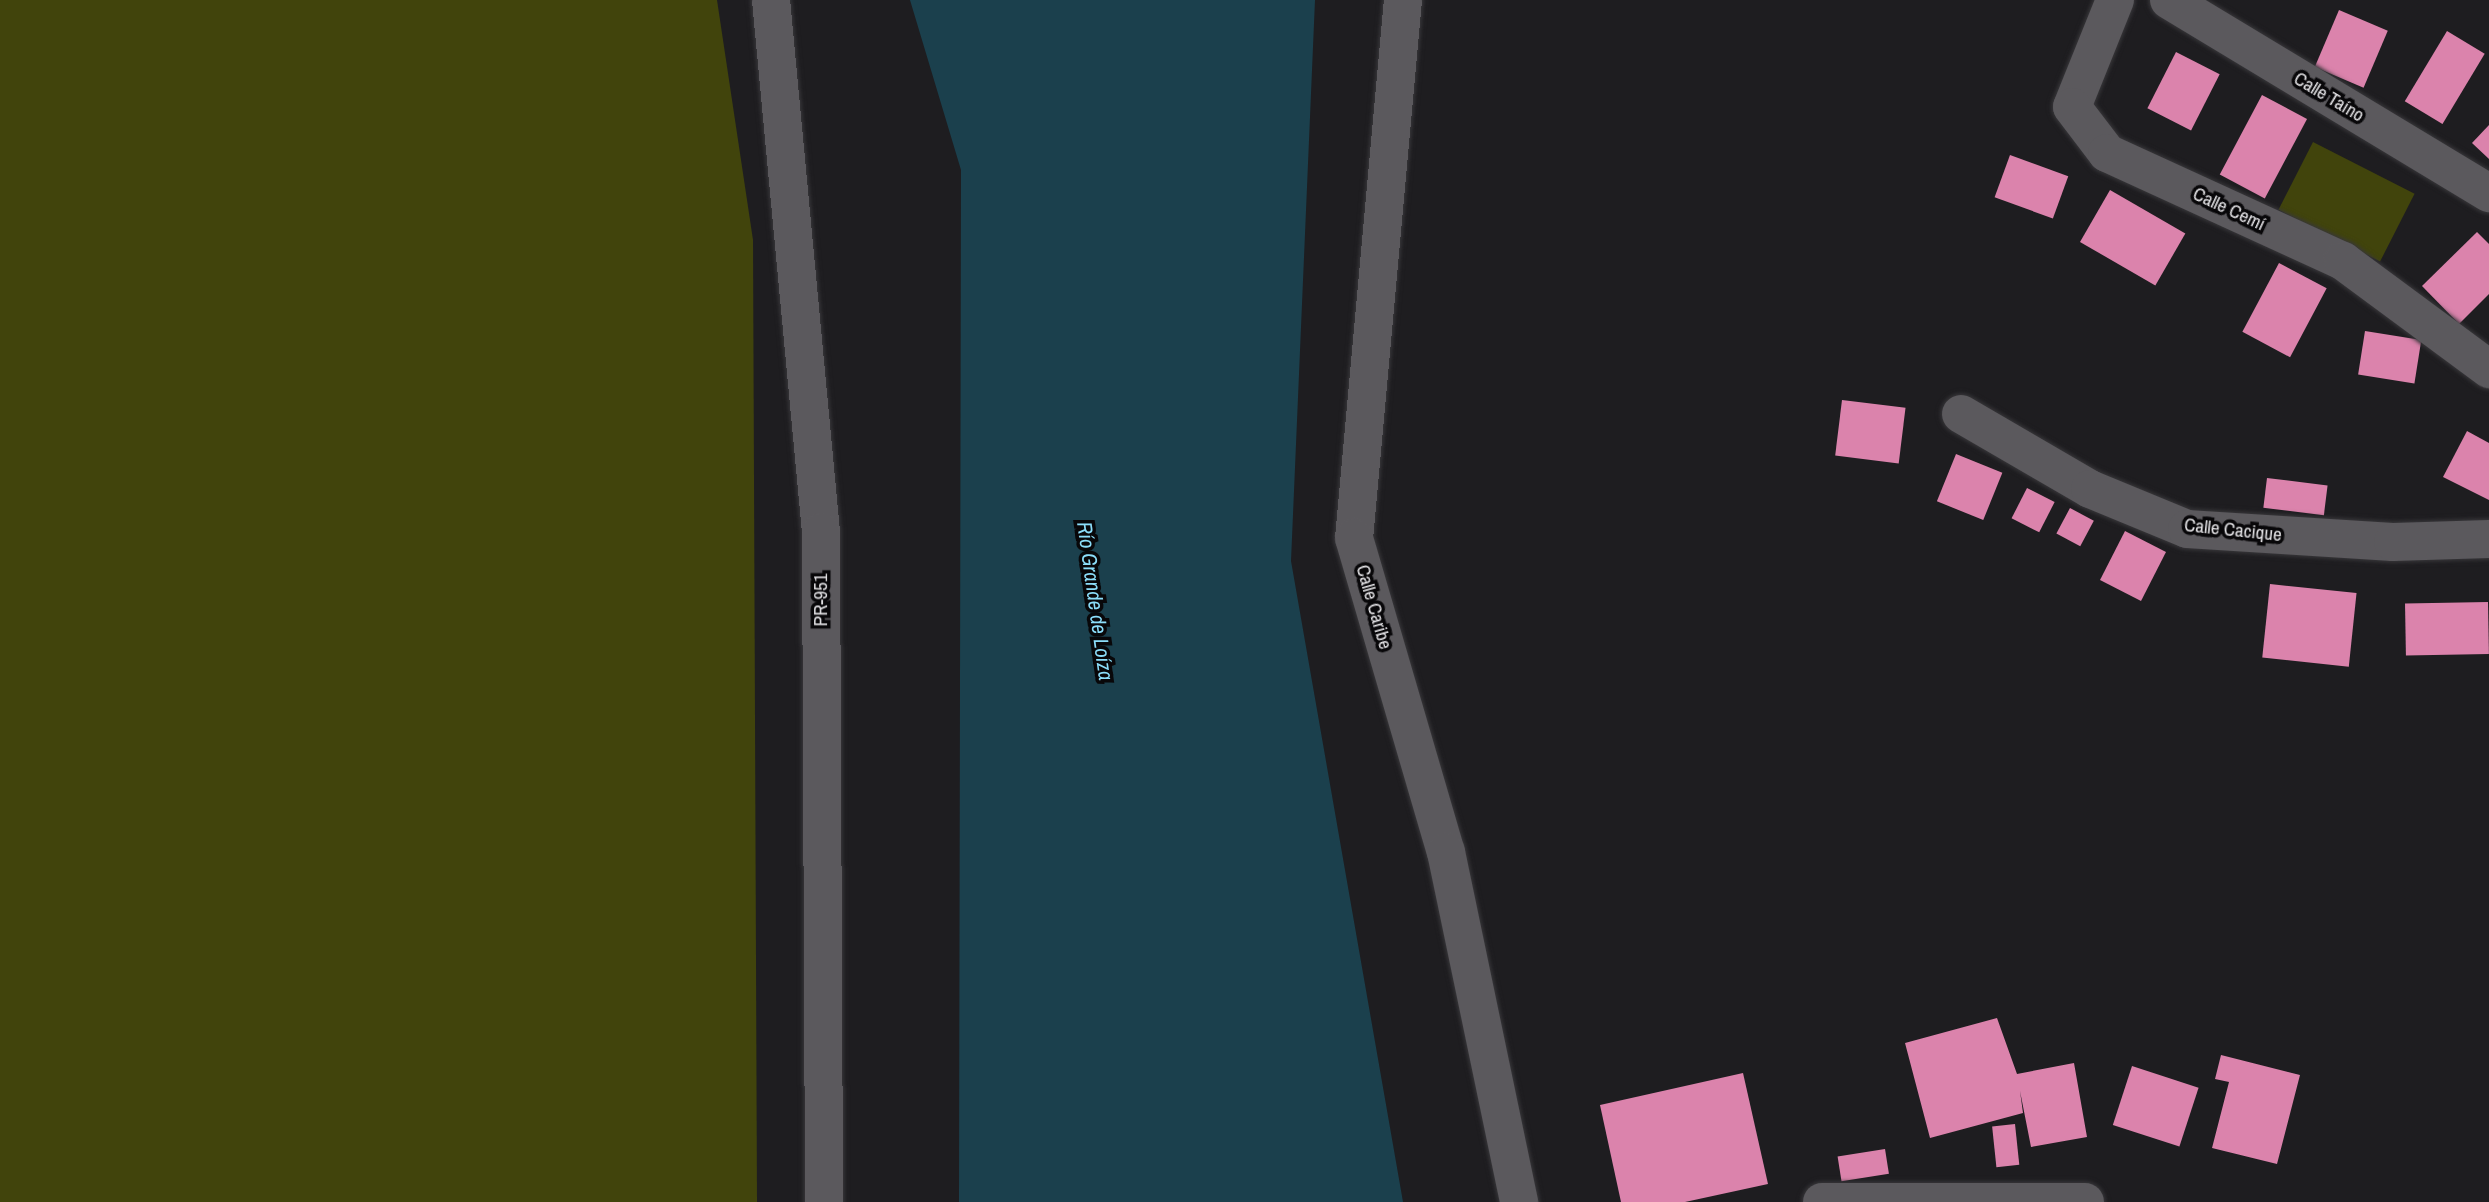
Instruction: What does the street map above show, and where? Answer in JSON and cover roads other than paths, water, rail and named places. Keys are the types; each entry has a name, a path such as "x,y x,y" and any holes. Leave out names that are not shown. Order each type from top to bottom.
{"street":[{"name":"PR-951","path":"771,0 821,532 824,1202"},
{"name":"Calle Caribe","path":"1403,0 1354,538 1446,852 1519,1202"},
{"name":"Calle Cemí","path":"2115,0 2072,107 2106,153 2343,261 2489,369"},
{"name":"Calle Taíno","path":"2169,0 2489,193"},
{"name":"Calle Cacique","path":"1961,414 2090,489 2187,530 2393,542 2489,539"},
{"path":"1822,1202 2085,1202"}],"water":[{"name":"Río Grande de Loíza","path":"910,0 1315,0 1291,561 1403,1202 959,1202 961,170"}]}
